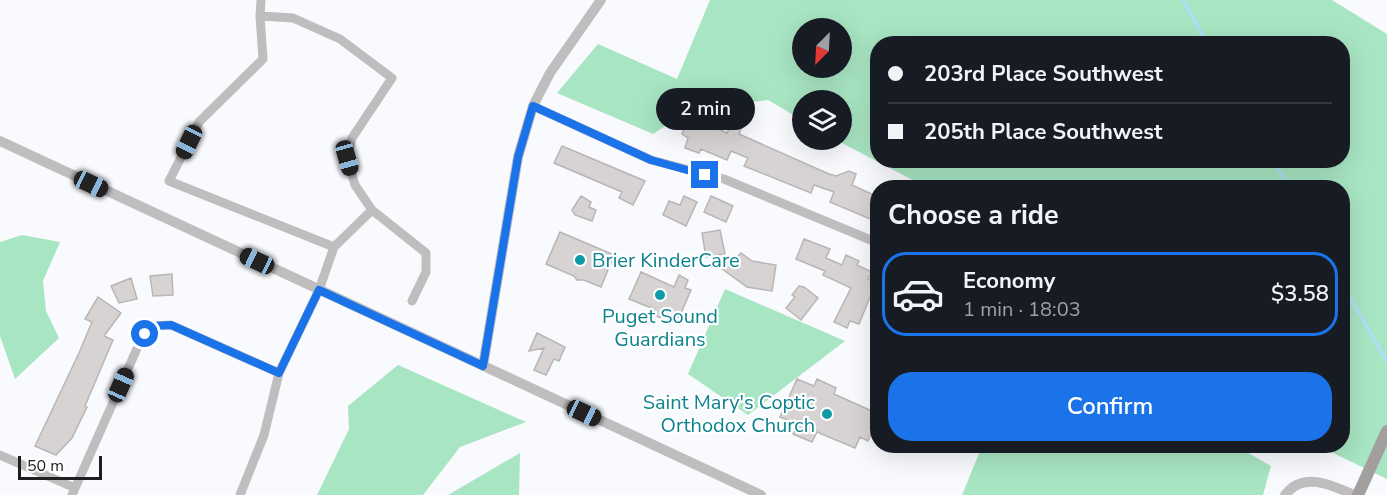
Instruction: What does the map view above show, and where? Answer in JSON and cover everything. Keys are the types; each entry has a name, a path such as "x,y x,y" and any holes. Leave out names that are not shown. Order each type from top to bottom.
{"main road":[{"path":"1356,495 1387,431"}],"street":[{"path":"261,0 263,59 199,122 169,182 334,248"},
{"path":"483,366 516,167 533,106 550,73 601,0"},
{"path":"260,16 293,18 340,39 392,78 352,138 347,158 355,185 372,210 426,253 426,272 412,301"},
{"path":"533,106 651,160 724,179 870,240"},
{"path":"0,141 761,495"},
{"path":"240,495 264,435 279,373 319,290 334,248 372,210"},
{"path":"0,455 73,491 139,344 153,326 162,324 182,329 279,373"},
{"path":"1285,495 1293,486 1314,481 1334,485 1356,495"}],"green space":[{"path":"710,0 1332,0 1387,34 1387,479 1333,453 1350,453 1350,180 913,180 890,168 1350,168 1350,36 870,36 870,158 852,148 852,90 792,90 792,114 768,100 690,110 653,134 557,93 598,44 677,79"},
{"path":"22,235 60,242 43,281 46,311 59,338 15,379 0,336 0,242"},
{"path":"725,289 845,341 748,415 688,374"},
{"path":"398,365 526,422 460,447 423,495 317,495 349,429 348,406"},
{"path":"520,453 519,495 448,495"},
{"path":"979,453 1248,453 1271,466 1263,495 962,495"}],"building":[{"path":"698,118 727,133 731,125 741,129 739,134 829,174 836,176 849,171 856,174 852,185 870,193 870,219 830,202 834,192 814,185 811,193 744,166 748,158 731,151 727,160 701,149 699,153 685,148 688,138 682,134 687,120 697,123"},
{"path":"562,146 645,181 633,205 619,198 622,192 554,163"},
{"path":"581,196 591,202 589,207 596,210 592,221 575,215 572,210"},
{"path":"684,196 697,202 686,226 663,215 669,201 680,205"},
{"path":"711,196 733,206 726,222 704,212"},
{"path":"720,230 725,254 706,257 702,233"},
{"name":"Brier KinderCare","path":"560,232 614,255 601,287 584,280 577,280 574,276 546,264"},
{"path":"804,239 830,249 826,258 842,265 846,255 859,261 857,265 870,271 868,279 870,280 870,297 859,324 850,321 847,328 834,322 851,288 823,275 825,271 796,259"},
{"path":"741,253 752,261 776,265 772,291 747,287 721,268 730,256 736,258"},
{"name":"Puget Sound Guardians","path":"641,272 674,287 679,275 688,280 685,288 691,290 679,318 664,311 661,318 652,314 654,309 629,299"},
{"path":"172,274 173,295 153,296 150,276"},
{"path":"131,278 137,299 119,303 111,286"},
{"path":"799,286 804,287 818,298 801,320 786,308 795,297 792,295"},
{"path":"98,297 121,313 104,336 113,340 85,406 87,407 72,438 56,455 35,446 79,353 92,322 85,319"},
{"path":"537,333 565,347 559,361 554,359 546,375 534,370 544,348 529,351"},
{"name":"Saint Mary's Coptic Orthodox Church","path":"797,379 814,386 817,379 836,388 834,394 870,410 870,436 868,441 860,437 855,448 817,432 812,442 793,434 798,424 780,417"}],"waterway":[{"path":"1183,0 1203,36"},
{"path":"1278,168 1284,180"},
{"path":"1350,297 1387,362"}],"place":[{"name":"Brier KinderCare","path":"580,260"},
{"name":"Puget Sound Guardians","path":"660,295"},
{"name":"Saint Mary's Coptic Orthodox Church","path":"827,414"}],"route":[{"path":"145,334 153,326 171,325 279,373 319,290 483,366 518,157 533,106 651,160 705,175"}]}
